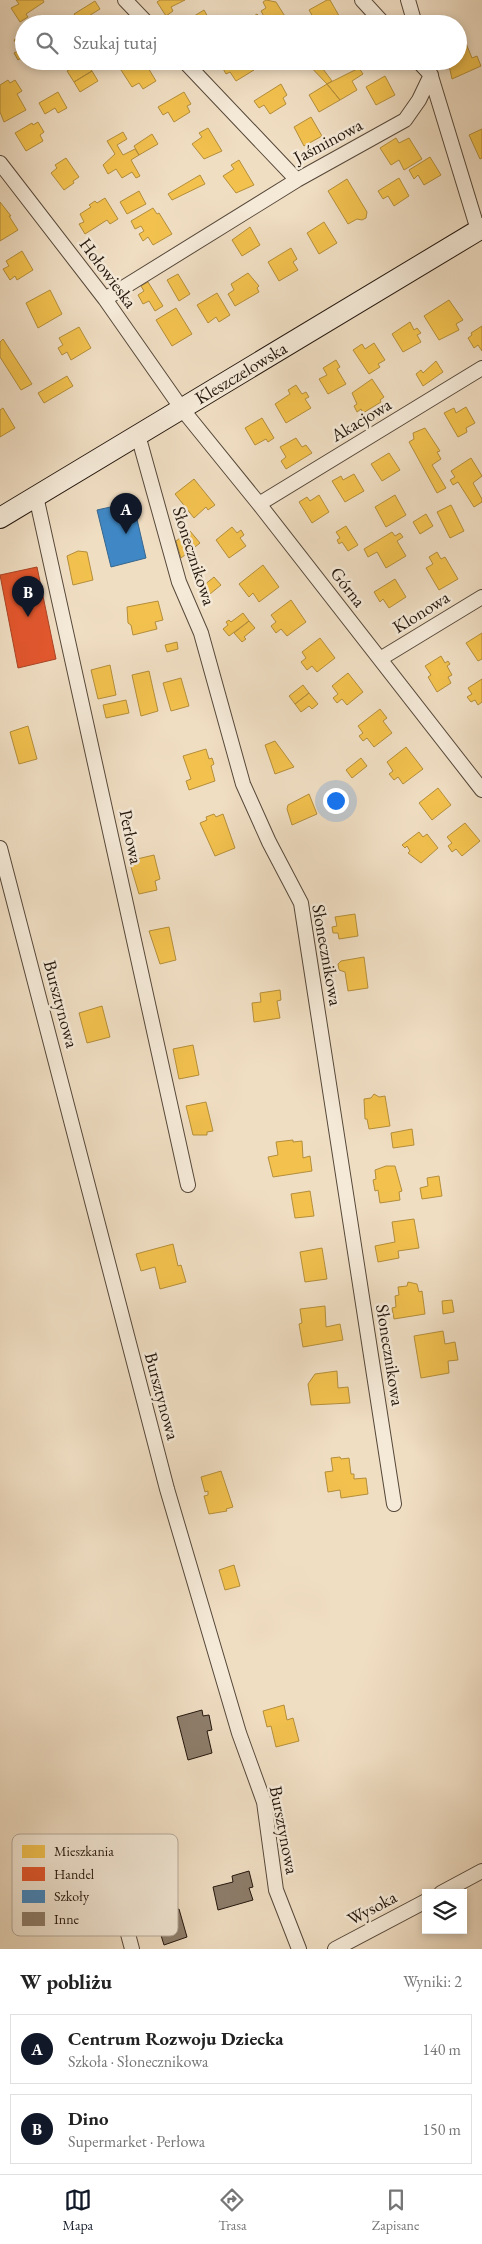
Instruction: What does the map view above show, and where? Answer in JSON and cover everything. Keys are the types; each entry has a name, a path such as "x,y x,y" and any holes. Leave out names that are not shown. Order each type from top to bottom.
{"main road":[{"name":"Kleszczelowska","path":"0,518 480,229"}],"street":[{"path":"125,0 139,15"},
{"path":"362,0 376,15"},
{"path":"408,0 412,15"},
{"name":"Jaśminowa","path":"193,70 297,180 405,120 419,100 431,76"},
{"path":"426,70 431,76"},
{"path":"429,70 480,229"},
{"name":"Hołowieska","path":"0,163 105,299 182,409"},
{"path":"105,299 297,180"},
{"name":"Akacjowa","path":"259,504 482,368"},
{"name":"Górna","path":"182,409 259,504 482,790"},
{"name":"Słonecznikowa","path":"138,435 179,582 201,633 243,784 269,842 301,903 394,1504"},
{"name":"Perłowa","path":"36,496 188,1185"},
{"name":"Klonowa","path":"380,660 482,597"},
{"name":"Bursztynowa","path":"0,848 167,1489 239,1733 264,1802 276,1890 299,1949"},
{"path":"448,1889 482,1871"},
{"name":"Wysoka","path":"335,1949 422,1903"},
{"path":"129,1936 132,1949"}],"building: Mieszkania":[{"path":"16,0 43,0 44,2 27,15 16,15 11,8 19,4"},
{"path":"160,0 185,0 171,7 173,11 167,15 165,15 157,2"},
{"path":"266,0 276,2 284,15 263,15 261,11 266,8 263,2"},
{"path":"330,0 339,15 312,15 309,10"},
{"path":"95,1 100,9 90,15 74,14"},
{"path":"204,10 207,15 196,15"},
{"path":"467,46 472,58 477,56 481,66 452,79 450,70 467,70"},
{"path":"91,70 92,71 74,82 67,71"},
{"path":"121,70 149,70 156,81 143,89 139,83 132,87"},
{"path":"224,70 254,70 236,81 230,72 226,74"},
{"path":"314,70 324,70 332,81 327,84"},
{"path":"355,70 360,70 363,74 352,81 357,90 340,100 327,84"},
{"path":"92,71 98,81 80,92 74,82"},
{"path":"385,76 395,95 376,105 366,87"},
{"path":"8,80 10,83 15,80 22,91 17,94 26,110 4,122 0,112 0,85"},
{"path":"281,84 287,95 283,98 286,104 270,114 264,105 259,108 254,101"},
{"path":"327,84 340,100 319,112 309,95"},
{"path":"58,92 67,108 58,113 55,108 45,114 39,103"},
{"path":"184,92 191,104 187,106 190,112 174,122 168,112 163,115 158,107"},
{"path":"311,117 322,136 304,146 294,127"},
{"path":"38,122 44,132 40,135 43,141 26,151 15,133 32,123 33,125"},
{"path":"208,128 222,151 204,159 192,144 202,137 199,133"},
{"path":"482,129 482,158 480,159 469,135"},
{"path":"123,132 127,139 117,145 123,155 135,149 139,155 131,160 140,176 136,178 132,172 122,178 116,169 108,174 103,165 115,154 107,141"},
{"path":"152,134 158,144 139,155 134,146"},
{"path":"396,138 399,143 409,138 422,159 404,170 399,160 391,165 380,148"},
{"path":"430,157 441,175 424,185 418,175 414,179 409,170"},
{"path":"66,158 79,177 64,190 51,173 57,168 55,165"},
{"path":"239,160 254,185 236,193 223,176 234,169 231,165"},
{"path":"200,175 205,184 172,200 168,194"},
{"path":"399,178 409,196 394,206 388,196 383,199 378,191"},
{"path":"347,179 367,212 366,218 362,220 357,219 348,224 328,191"},
{"path":"139,191 146,204 127,214 120,202"},
{"path":"105,198 118,219 110,224 107,220 85,234 79,224 84,222 80,214 91,207 89,205 95,201 97,203"},
{"path":"0,202 11,216 9,216 18,230 0,241"},
{"path":"153,208 157,214 159,213 172,234 153,245 148,237 143,241 139,234 144,231 141,226 135,229 131,221"},
{"path":"324,222 337,243 319,254 307,233"},
{"path":"250,227 260,245 242,256 232,240"},
{"path":"291,248 297,259 293,262 298,270 279,281 268,262"},
{"path":"22,251 33,270 17,280 15,276 10,280 3,269 9,266 6,261"},
{"path":"248,273 259,286 257,288 259,292 235,306 228,294 234,290 231,284"},
{"path":"178,274 190,294 179,301 167,280"},
{"path":"148,282 163,306 155,311 149,301 143,304 138,295 144,291 141,286"},
{"path":"50,290 62,314 38,328 26,303"},
{"path":"217,293 230,315 219,322 216,317 208,323 197,305"},
{"path":"449,300 463,320 456,324 459,330 439,340 424,316"},
{"path":"176,308 192,334 172,346 156,320"},
{"path":"410,322 414,330 417,328 421,333 417,335 421,342 403,352 392,334"},
{"path":"482,326 482,351 478,345 474,348 468,338 472,335 471,333"},
{"path":"79,327 91,348 71,360 67,352 62,355 58,348 63,345 59,338"},
{"path":"3,339 32,384 21,390 0,357 0,342"},
{"path":"374,343 385,360 378,364 380,367 369,374 353,350 362,344 365,349"},
{"path":"336,360 340,367 337,369 346,384 328,394 319,379 327,375 323,368"},
{"path":"436,361 443,372 423,386 416,374 421,370 423,373"},
{"path":"67,376 73,386 44,403 38,393"},
{"path":"372,379 384,397 380,400 381,402 363,413 361,409 357,412 354,406 357,404 352,393"},
{"path":"296,385 302,394 306,392 309,397 305,399 311,408 286,423 275,404 290,394 288,390"},
{"path":"466,407 475,423 466,428 467,432 458,437 444,413 454,408 456,413"},
{"path":"3,408 15,428 0,437 0,410"},
{"path":"262,418 274,438 268,442 266,439 255,445 245,428"},
{"path":"425,428 440,451 437,452 441,459 432,465 446,488 437,493 409,442 414,439 413,433"},
{"path":"296,438 302,447 306,445 312,453 286,469 281,461 286,457 280,447"},
{"path":"389,453 400,470 382,481 371,464"},
{"path":"471,458 482,476 473,483 482,499 482,502 474,507 458,482 453,485 450,480 455,477 451,471"},
{"path":"354,474 364,491 345,502 332,481 341,476 343,480"},
{"path":"194,479 215,505 208,510 206,507 194,518 175,494"},
{"path":"319,495 329,512 312,523 299,502 307,497 310,501"},
{"path":"395,495 406,515 386,527 375,507"},
{"path":"451,505 464,531 450,538 437,512"},
{"path":"426,514 433,526 420,534 413,522"},
{"path":"346,526 358,545 348,551 342,542 339,544 337,540 340,538 336,532"},
{"path":"232,527 237,533 241,530 244,535 240,538 246,546 229,558 216,540"},
{"path":"190,531 200,543 181,558 176,541"},
{"path":"392,532 395,536 400,533 403,537 397,541 406,556 386,568 377,552 368,557 364,549"},
{"path":"78,551 87,552 93,580 73,585 67,556"},
{"path":"437,552 441,559 445,557 458,579 439,590 426,568 433,564 429,557"},
{"path":"263,565 279,587 259,602 253,593 249,597 239,584"},
{"path":"214,577 221,585 205,598 198,590"},
{"path":"395,579 406,597 389,608 383,599 380,602 374,592"},
{"path":"291,600 306,622 287,636 281,629 276,633 271,626 276,622 271,615"},
{"path":"158,601 163,620 155,622 157,629 133,635 131,625 128,623 127,607"},
{"path":"243,613 249,621 229,636 223,629 228,625 226,622 229,620 231,622"},
{"path":"249,621 255,628 244,637 246,639 242,642 234,633"},
{"path":"482,633 482,659 478,661 466,643"},
{"path":"320,638 335,658 317,672 312,666 307,670 301,662 306,658 302,652"},
{"path":"177,642 178,649 167,652 165,645"},
{"path":"441,656 445,663 448,661 450,664 447,666 452,675 448,677 451,683 437,692 428,677 431,675 425,666"},
{"path":"110,665 116,695 98,699 91,670"},
{"path":"149,671 158,711 141,716 132,675"},
{"path":"348,673 363,692 347,705 342,699 337,703 333,698 338,694 332,686"},
{"path":"181,678 189,706 171,711 163,683"},
{"path":"482,679 482,702 478,705 475,700 471,702 467,697 472,694 468,688"},
{"path":"303,685 309,693 295,704 289,696"},
{"path":"309,693 318,704 312,709 309,706 301,712 295,704"},
{"path":"126,700 129,713 106,718 103,705"},
{"path":"380,709 387,718 383,721 392,733 374,747 367,738 363,741 359,736 363,733 358,726"},
{"path":"28,726 37,759 19,764 10,732"},
{"path":"275,741 294,767 275,774 265,745"},
{"path":"406,747 423,769 403,784 398,777 394,780 389,774 393,771 387,762"},
{"path":"206,749 209,759 212,758 214,764 211,766 215,781 189,790 186,781 191,779 183,756"},
{"path":"361,758 367,766 352,778 346,770"},
{"path":"438,788 451,805 432,820 419,803"},
{"path":"309,794 317,814 292,825 287,809 288,805"},
{"path":"214,814 216,817 223,814 235,848 215,856 200,823 207,820 206,817"},
{"path":"465,823 480,841 462,856 456,849 452,852 448,846 452,843 447,837"},
{"path":"419,832 423,837 427,834 438,848 421,863 408,853 410,851 407,846 405,848 402,845"},
{"path":"154,855 160,879 155,881 157,890 139,894 131,867 137,859"},
{"path":"355,914 358,936 339,939 338,933 333,933 332,927 337,926 335,917"},
{"path":"169,927 176,960 160,964 149,931"},
{"path":"364,957 368,988 348,991 345,972 339,970 338,964 341,961"},
{"path":"280,990 281,1000 277,1001 280,1018 254,1022 252,1003 261,1002 260,993"},
{"path":"102,1006 110,1037 87,1043 79,1013"},
{"path":"193,1045 199,1075 179,1079 173,1049"},
{"path":"374,1094 379,1097 385,1096 390,1126 369,1129 367,1119 365,1119 364,1099 371,1098"},
{"path":"206,1102 213,1131 207,1132 207,1135 193,1135 186,1106"},
{"path":"412,1129 414,1145 393,1148 391,1133"},
{"path":"293,1140 293,1142 302,1141 303,1158 310,1156 312,1171 273,1177 268,1157 278,1155 276,1142"},
{"path":"386,1166 395,1166 402,1191 399,1192 400,1200 380,1203 378,1190 375,1191 373,1180 376,1179 375,1170"},
{"path":"439,1176 442,1196 422,1199 420,1188 428,1186 427,1178"},
{"path":"310,1191 314,1216 295,1218 291,1194"},
{"path":"414,1219 419,1248 398,1251 399,1258 378,1262 375,1246 395,1242 392,1222"},
{"path":"173,1244 178,1266 181,1265 186,1282 160,1289 155,1267 141,1271 136,1254"},
{"path":"322,1248 327,1279 305,1282 300,1252"},
{"path":"408,1282 417,1284 419,1292 422,1291 425,1314 394,1319 392,1308 396,1307 395,1296 399,1295 398,1287 407,1286"},
{"path":"452,1300 454,1312 443,1314 442,1301"},
{"path":"325,1306 326,1327 340,1324 343,1340 303,1347 299,1324 302,1323 300,1309"},
{"path":"443,1331 445,1344 455,1342 458,1360 448,1361 449,1373 421,1378 414,1336"},
{"path":"337,1371 338,1388 348,1387 350,1403 311,1405 308,1384 315,1374"},
{"path":"340,1457 341,1459 349,1458 351,1474 354,1474 354,1479 366,1478 368,1494 341,1498 340,1490 328,1492 325,1472 333,1471 331,1458"},
{"path":"221,1471 233,1507 226,1509 227,1511 209,1514 204,1496 208,1495 208,1491 205,1492 201,1477"},
{"path":"234,1565 240,1586 225,1590 219,1570"},
{"path":"284,1705 287,1720 293,1718 299,1741 276,1747 271,1726 267,1727 263,1711"}],"building: Handel":[{"path":"37,567 56,659 18,668 0,575"}],"building: Szkoły":[{"path":"133,502 146,558 111,567 97,510"}],"building: Inne":[{"path":"202,1710 203,1716 209,1715 212,1730 207,1731 212,1753 188,1760 177,1717"},
{"path":"249,1871 253,1887 249,1888 253,1900 218,1910 213,1887 233,1882 232,1876"},
{"path":"178,1909 187,1937 164,1945 161,1936 178,1936"}],"place":[{"name":"Centrum Rozwoju Dziecka","path":"126,534"},
{"name":"Dino","path":"28,617"}]}
